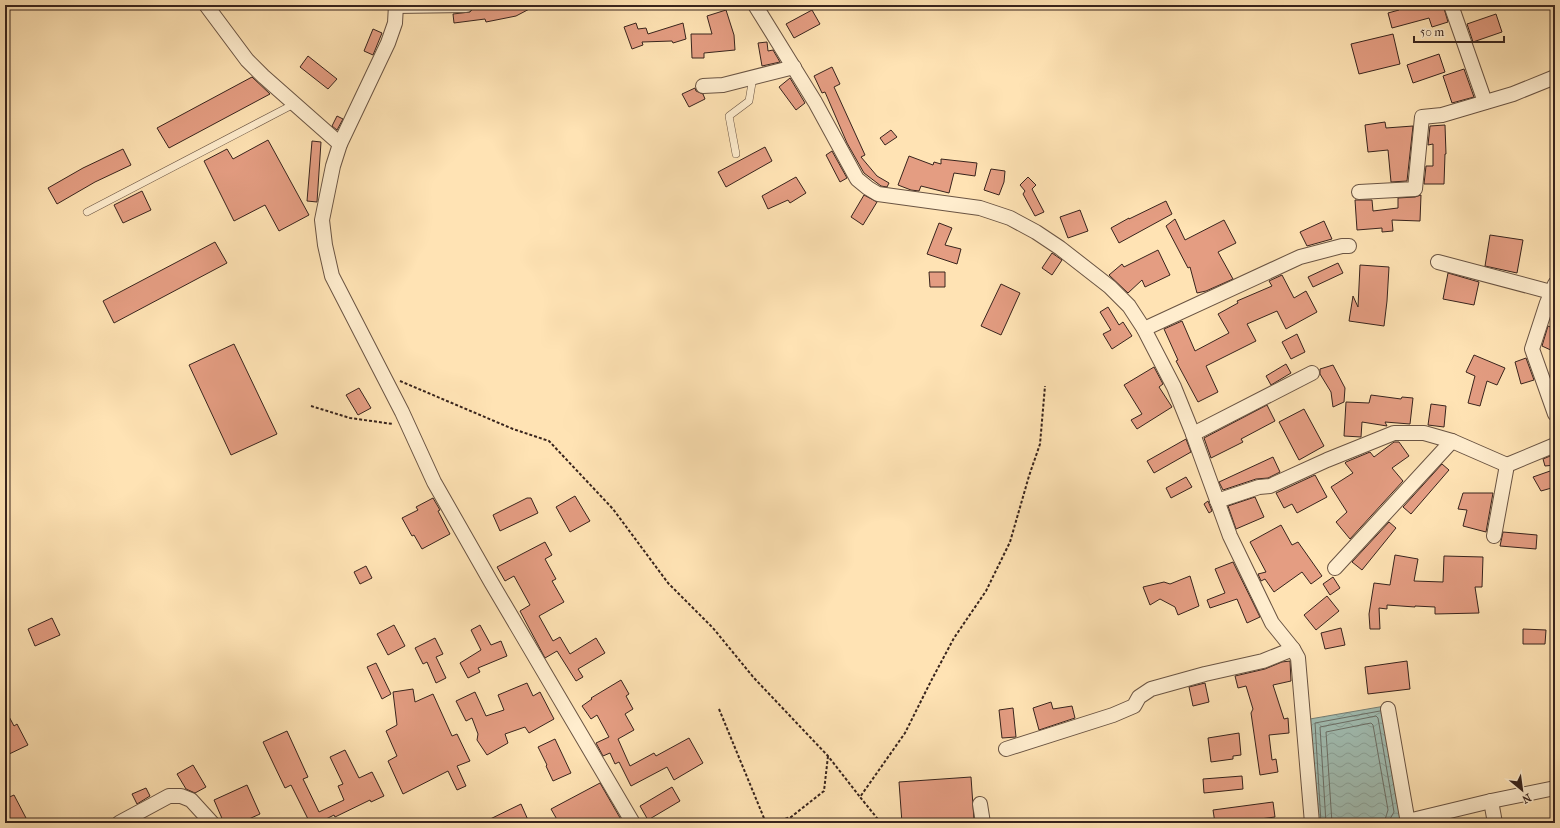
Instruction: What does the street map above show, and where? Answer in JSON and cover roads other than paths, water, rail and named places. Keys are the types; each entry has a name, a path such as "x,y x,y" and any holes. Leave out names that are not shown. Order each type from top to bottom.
{"street":[{"path":"206,5 247,60 340,144"},
{"path":"466,5 396,5 396,23 340,144 333,166 322,220 325,245 332,276 408,426 434,482 487,576 633,823"},
{"path":"756,5 815,102 857,179 868,188 878,194 980,208 1010,218 1036,232 1060,248 1110,287 1129,306 1144,329 1174,387 1193,434 1230,536 1272,623 1294,650 1298,658 1312,823"},
{"path":"1451,5 1485,102"},
{"path":"703,86 723,85 794,67"},
{"path":"1359,192 1415,189 1422,117 1442,115 1513,94 1555,77"},
{"path":"1144,329 1300,257 1342,246 1349,246"},
{"path":"1438,262 1552,296 1532,349 1555,414"},
{"path":"1193,434 1312,373"},
{"path":"1217,500 1259,487 1270,486 1327,460 1394,433 1424,433 1452,441 1507,465 1555,444"},
{"path":"1336,568 1452,441"},
{"path":"1494,536 1507,465"},
{"path":"1006,749 1113,715 1134,706 1139,697 1151,689 1263,660 1294,650"},
{"path":"1388,709 1408,822 1491,801 1555,788"},
{"path":"119,823 169,796 181,796 191,800 212,823"},
{"path":"1491,801 1495,823"},
{"path":"980,804 983,823"}],"lane":[{"path":"736,154 729,116 749,101 753,77"},
{"path":"87,212 294,104"}],"water":[{"path":"1385,706 1404,816 1397,823 1318,823 1310,719"}]}
